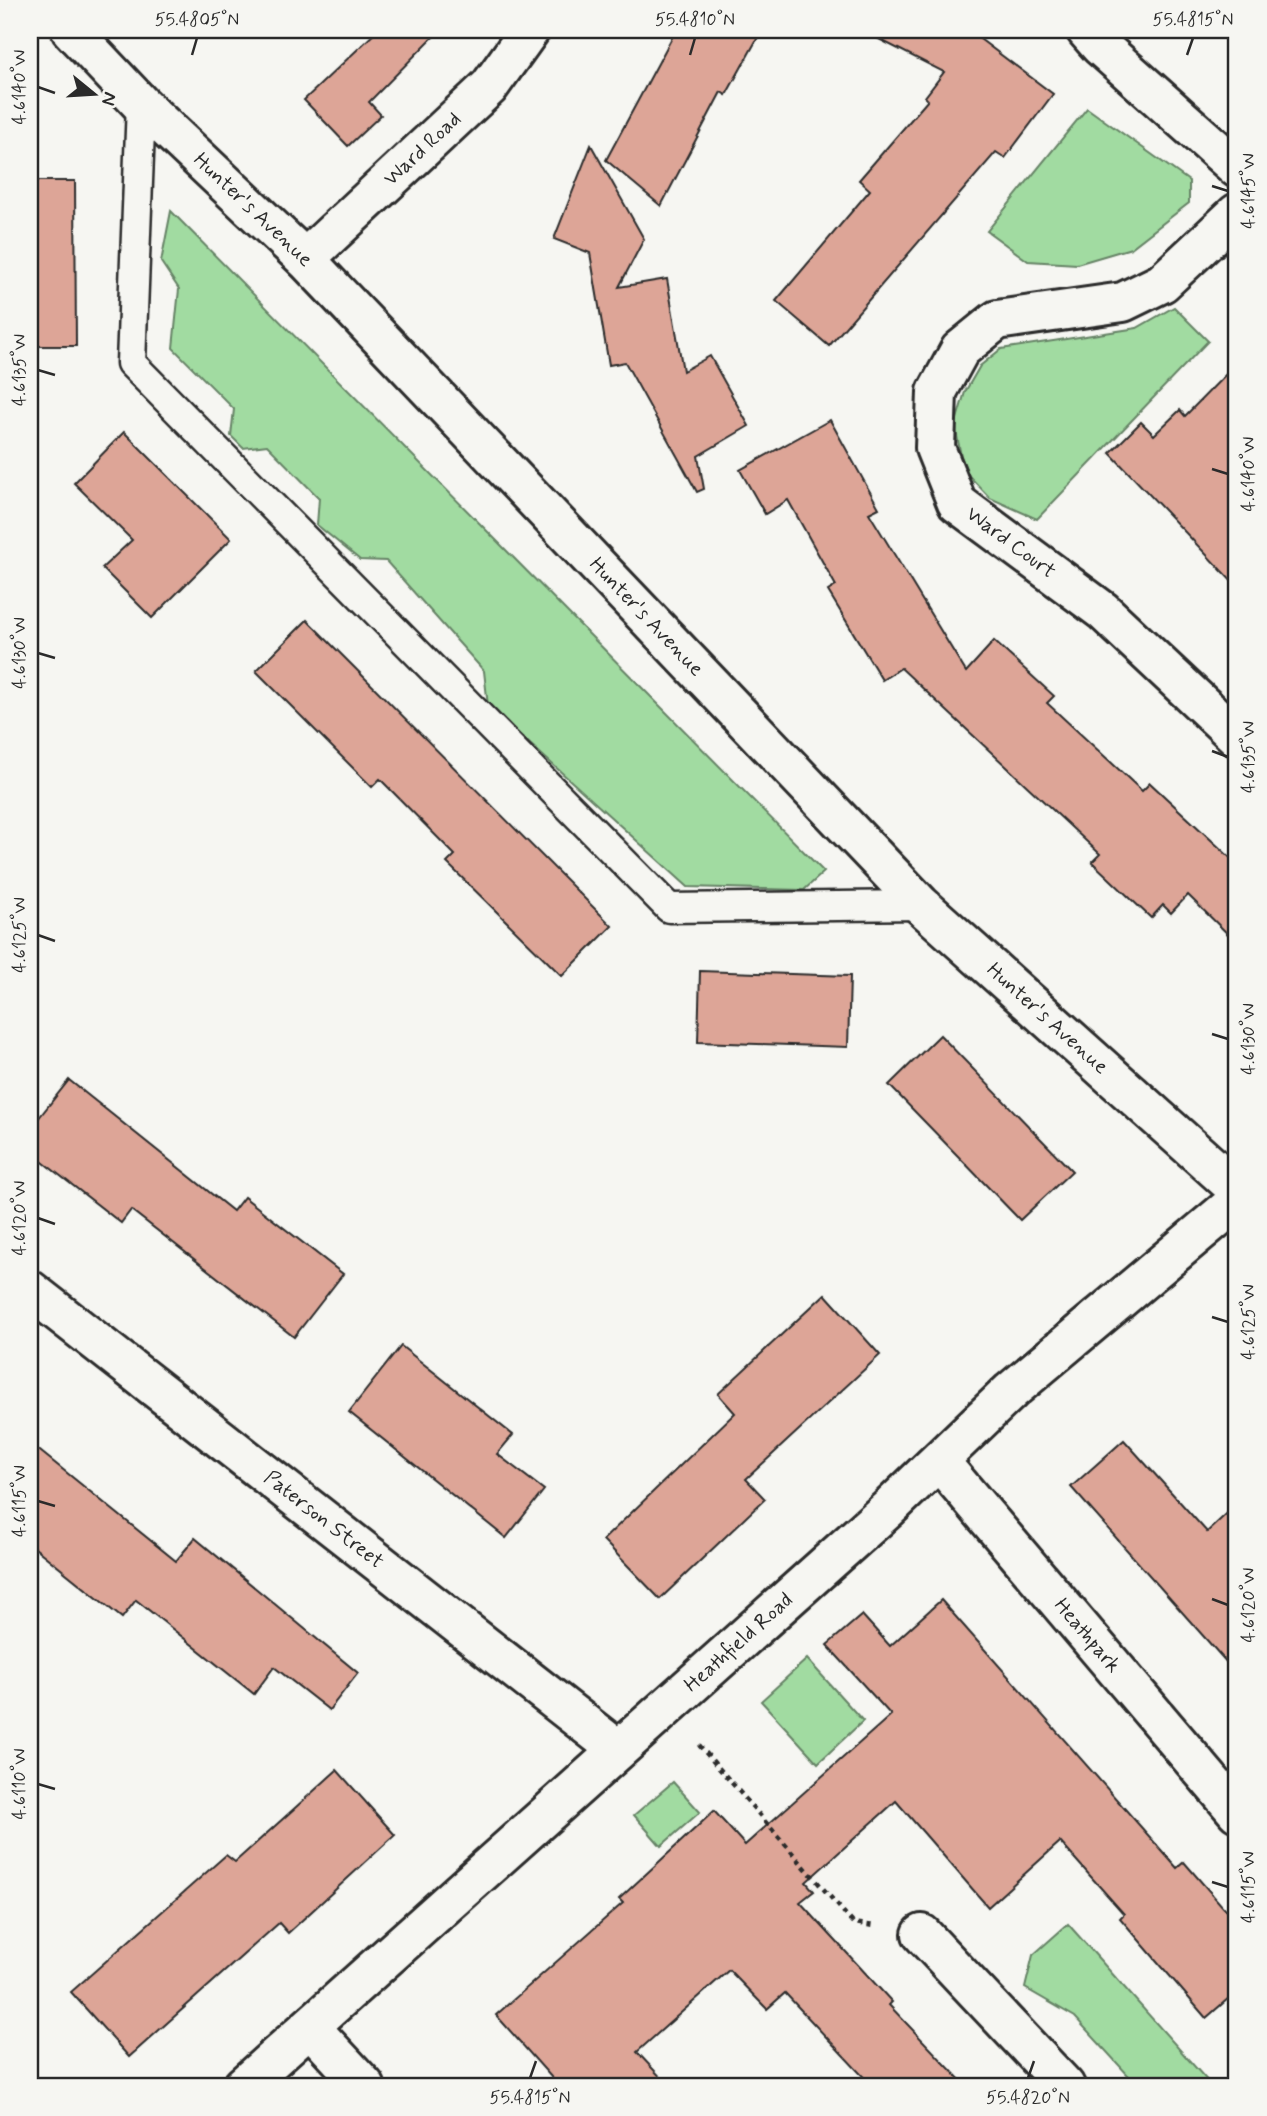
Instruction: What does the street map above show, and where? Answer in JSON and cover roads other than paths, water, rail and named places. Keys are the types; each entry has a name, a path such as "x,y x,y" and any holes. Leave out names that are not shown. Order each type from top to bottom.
{"street":[{"name":"Hunter's Avenue","path":"71,30 141,104 305,259 921,905 1237,1189"},
{"name":"Ward Road","path":"305,259 489,87 530,30"},
{"path":"1086,30 1100,46 1237,168"},
{"name":"Ward Court","path":"1237,213 1162,283 1123,302 997,320 960,350 937,392 935,448 957,503 1103,611 1237,737"},
{"name":"Heathfield Road","path":"243,2086 939,1461 1011,1391 1237,1201"},
{"name":"Paterson Street","path":"30,1290 617,1749"},
{"name":"Heathpark","path":"939,1461 1237,1812"},
{"path":"922,1934 1065,2086"},
{"path":"310,2027 365,2086"}],"lane":[{"path":"141,104 131,363 669,908 921,905"}]}
